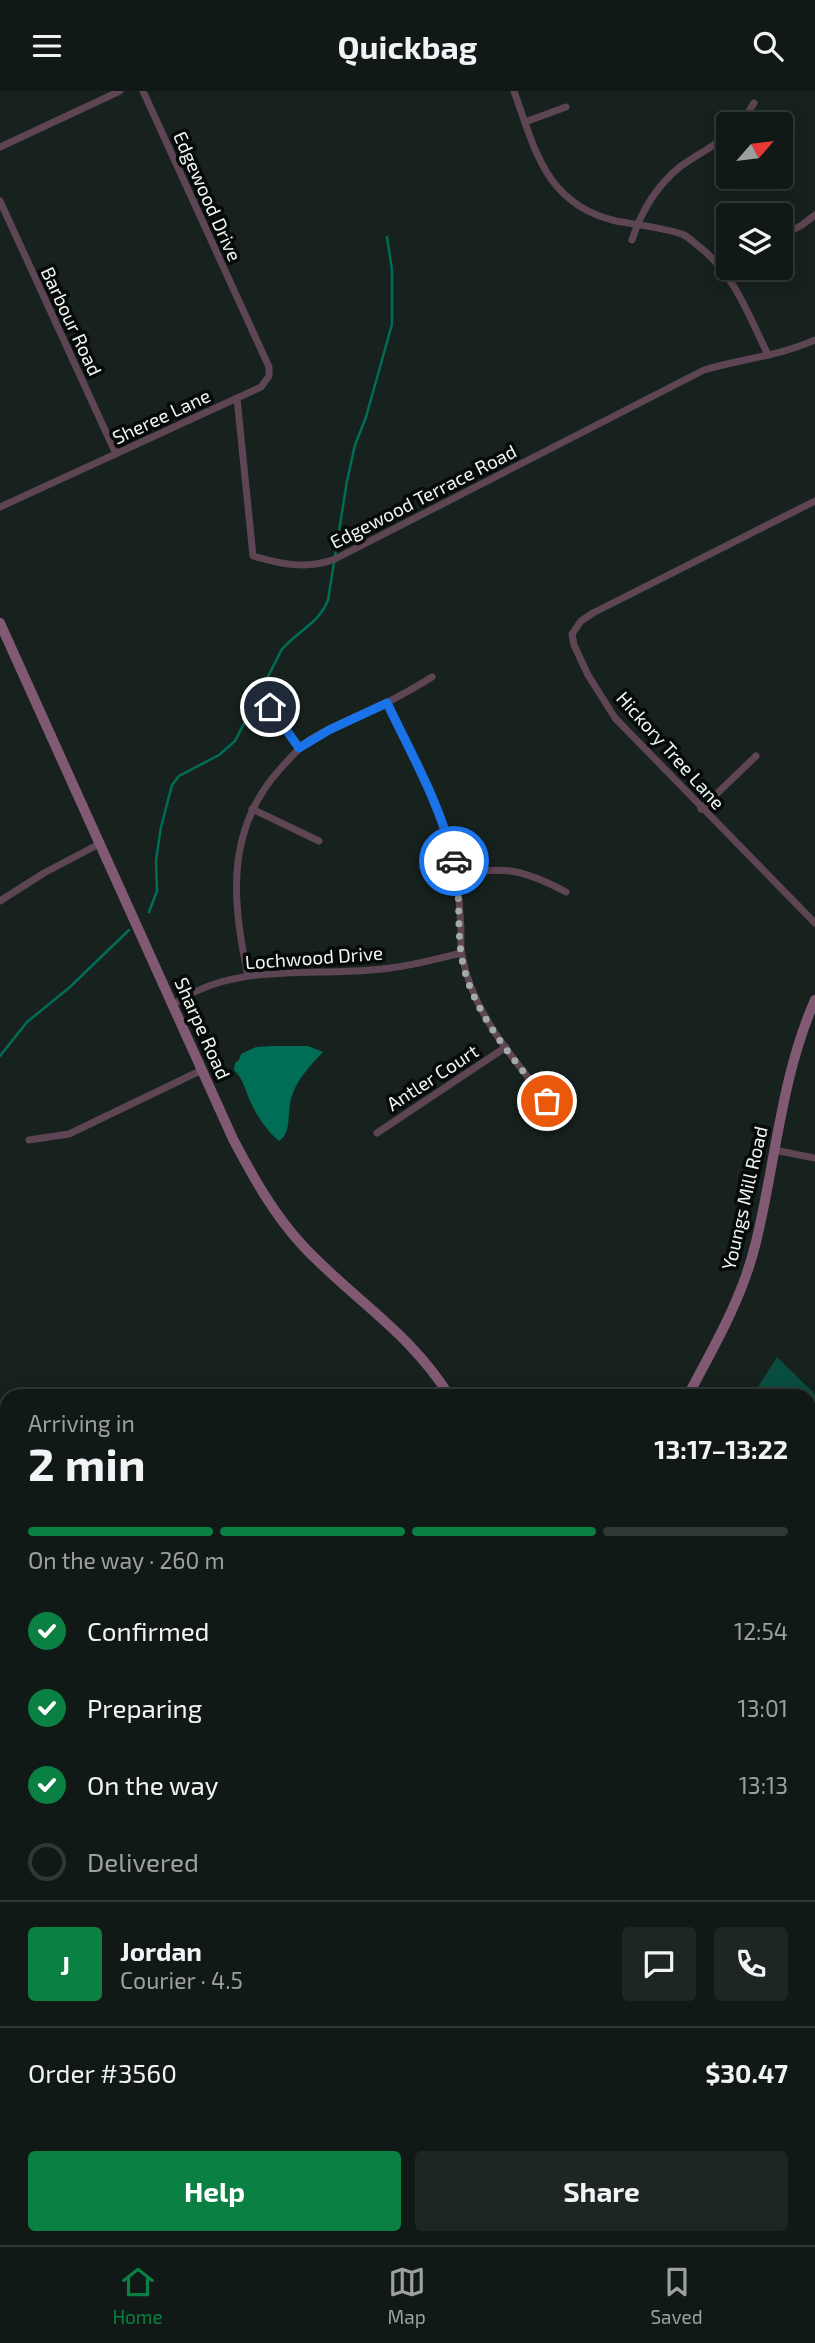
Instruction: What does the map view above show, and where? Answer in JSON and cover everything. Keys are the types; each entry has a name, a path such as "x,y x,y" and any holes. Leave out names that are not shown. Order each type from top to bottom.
{"street":[{"path":"0,146 120,91"},
{"name":"Edgewood Drive","path":"143,91 244,314"},
{"path":"514,91 534,151 544,170 556,186 579,206 597,216 683,234 716,261"},
{"path":"748,112 754,103"},
{"path":"525,122 566,107"},
{"path":"632,240 646,208 667,180 681,166 716,143"},
{"name":"Barbour Road","path":"0,201 116,454"},
{"path":"793,229 815,215"},
{"path":"732,280 768,355 815,341"},
{"name":"Sheree Lane","path":"0,507 261,387 269,376 269,367 244,314"},
{"name":"Edgewood Terrace Road","path":"237,398 253,556 288,566 306,566 332,560 704,370 768,355"},
{"name":"Hickory Tree Lane","path":"815,501 593,613 581,621 572,634 574,645 588,675 615,718 815,923"},
{"name":"Sharpe Road","path":"0,623 202,1070 255,1180 285,1225 330,1272 411,1344 445,1389"},
{"path":"248,975 242,948 235,876 243,830 252,809 271,779 299,748 432,677"},
{"path":"387,703 433,796 444,826 457,875 461,953 469,983 481,1011 547,1101"},
{"path":"270,707 299,748"},
{"path":"701,809 756,756"},
{"path":"252,809 318,841"},
{"path":"0,901 44,873 101,843"},
{"path":"457,875 491,869 506,870 536,876 566,892"},
{"name":"Lochwood Drive","path":"173,1005 188,994 207,986 248,975 380,969 461,953"},
{"name":"Youngs Mill Road","path":"691,1389 723,1330 750,1265 766,1198 785,1090 796,1047 815,1000"},
{"name":"Antler Court","path":"376,1133 506,1047"},
{"path":"29,1140 69,1133 202,1070"},
{"path":"774,1150 815,1158"}],"shaded area":[{"path":"308,1046 323,1052 296,1086 291,1099 286,1133 279,1141 260,1120 234,1070 241,1054 256,1047"},
{"path":"777,1357 810,1389 756,1389"}],"waterway":[{"path":"149,912 157,891 156,860 172,785 179,776 219,755 235,741 282,649 320,614 328,600 355,445 366,417 392,324 392,270 387,237"},
{"path":"0,1056 27,1022 70,987 129,930"}],"way so far":[{"path":"454,861 461,953 469,983 481,1011 547,1101"}],"route":[{"path":"270,707 299,748 349,719 387,703 431,792 454,861"}]}
